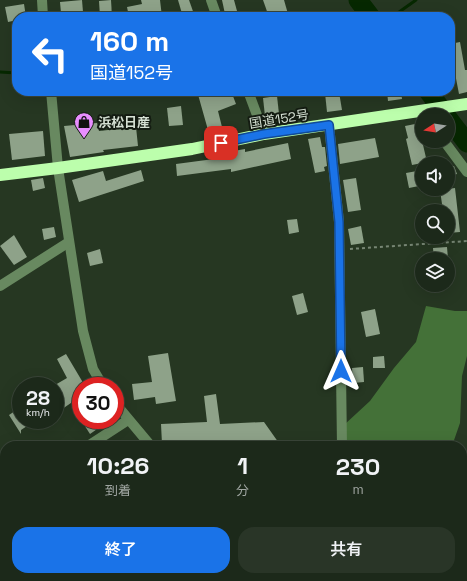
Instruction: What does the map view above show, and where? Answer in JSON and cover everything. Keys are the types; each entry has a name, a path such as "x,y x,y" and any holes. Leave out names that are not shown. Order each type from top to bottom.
{"highway":[{"name":"国道152号","path":"446,108 461,105"},
{"name":"国道152号","path":"0,175 192,149 264,134 415,113"}],"street":[{"path":"42,0 43,12"},
{"path":"211,0 215,12"},
{"path":"51,96 58,168 83,331 93,369 98,377"},
{"path":"250,96 264,134"},
{"path":"329,125 339,222 342,441"},
{"path":"449,148 467,172"},
{"path":"0,286 69,242"},
{"path":"124,415 147,441"},
{"path":"96,441 128,420"}],"path":[{"path":"340,250 467,241"}],"green space":[{"path":"426,306 455,311 467,311 467,356 462,376 460,423 454,441 345,441 344,425 370,401 394,368 416,342"}],"building":[{"path":"82,0 83,12 61,12 60,2"},
{"path":"111,0 112,12 100,12 99,1"},
{"path":"141,0 160,0 161,12 128,12 127,7 142,4"},
{"path":"178,0 189,0 193,12 182,12"},
{"path":"222,0 234,0 237,11 225,12"},
{"path":"263,0 284,0 287,12 267,12"},
{"path":"24,4 25,12 12,12 12,21 8,22 5,7"},
{"path":"460,42 465,70 467,70 467,92 459,94 455,73 455,43"},
{"path":"198,96 233,96 236,104 218,111 222,127 208,130"},
{"path":"277,96 279,114 265,116 263,98"},
{"path":"325,96 340,96 342,110 327,112"},
{"path":"388,96 402,96 402,99 388,101"},
{"path":"181,106 183,125 169,126 167,108"},
{"path":"97,123 99,131 136,127 138,146 103,150 104,152 70,157 64,126"},
{"path":"415,124 415,148 424,148 426,156 415,156 415,164 412,165 406,139 408,138 405,126"},
{"path":"43,131 45,156 12,160 9,134"},
{"path":"320,137 322,147 325,147 327,166 324,167 325,171 315,173 308,139"},
{"path":"375,138 379,157 340,164 338,144"},
{"path":"288,143 291,159 231,172 231,169 177,176 176,164 229,157 228,152 245,149 245,152"},
{"path":"141,170 144,181 79,202 72,180 103,171 106,181"},
{"path":"415,171 415,187 409,188 406,173"},
{"path":"43,178 45,188 33,191 31,180"},
{"path":"356,178 361,210 348,212 343,180"},
{"path":"455,188 460,232 455,232 455,204 442,204 441,196 455,196"},
{"path":"297,219 299,232 289,234 287,220"},
{"path":"361,226 364,243 351,245 348,229"},
{"path":"54,227 56,237 44,240 42,229"},
{"path":"14,235 27,257 14,265 0,246"},
{"path":"447,247 447,252 433,252 433,248"},
{"path":"100,249 103,263 90,266 87,253"},
{"path":"303,293 308,312 297,315 292,296"},
{"path":"375,309 380,334 366,337 361,312"},
{"path":"168,353 176,401 156,404 155,397 134,400 132,384 152,382 148,356"},
{"path":"66,354 80,377 72,377 72,402 64,408 64,380 67,378 57,359"},
{"path":"384,356 385,368 373,368 373,357"},
{"path":"363,367 364,382 353,383 352,368"},
{"path":"216,394 220,424 264,422 277,441 162,441 161,424 207,422 204,396"},
{"path":"12,413 12,420 9,415"},
{"path":"87,429 97,429 90,434"}],"waterway":[{"path":"358,0 367,12"},
{"path":"399,12 416,0"},
{"path":"0,72 12,73"},
{"path":"432,96 441,108"},
{"path":"455,127 467,143"}],"place":[{"name":"浜松日産","path":"84,139"}],"route":[{"path":"221,143 264,134 329,125 339,222 341,371"}]}
